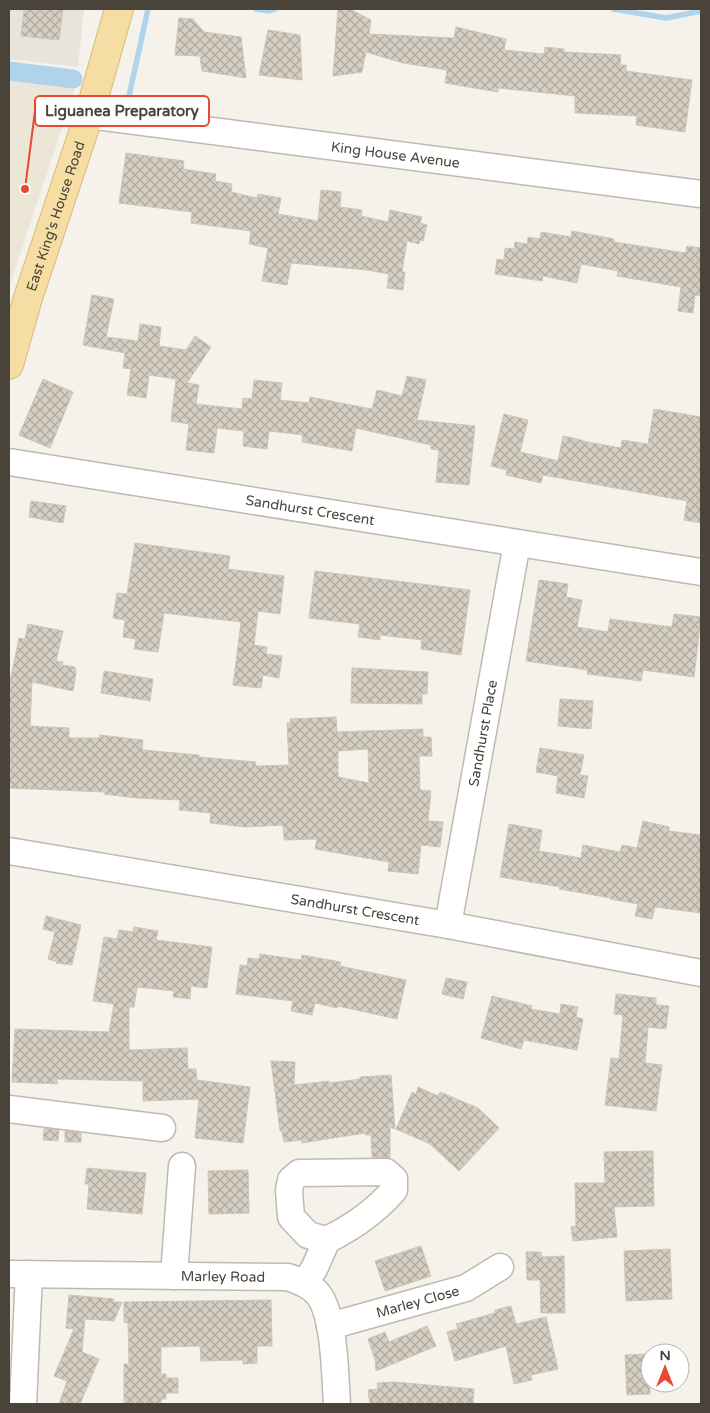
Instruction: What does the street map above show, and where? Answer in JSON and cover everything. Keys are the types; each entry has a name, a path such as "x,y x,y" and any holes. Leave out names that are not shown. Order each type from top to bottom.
{"main road":[{"name":"East King's House Road","path":"9,365 28,298 89,115 119,9"}],"street":[{"name":"King House Avenue","path":"89,115 701,194"},
{"name":"Sandhurst Crescent","path":"9,462 701,572"},
{"name":"Sandhurst Place","path":"448,924 517,543"},
{"name":"Sandhurst Crescent","path":"9,851 448,924 701,973"},
{"path":"9,1110 162,1128"},
{"path":"174,1276 182,1166"},
{"path":"304,1283 314,1269 327,1240"},
{"name":"Marley Close","path":"330,1326 466,1288 500,1267"},
{"path":"19,1274 23,1404"},
{"name":"Marley Road","path":"19,1274 288,1277 304,1283 318,1294 327,1309 337,1404"}],"shaded area":[{"path":"9,9 84,9 78,67 9,59"},
{"path":"9,81 75,89 9,288"}],"building":[{"path":"24,9 63,9 59,40 21,36"},
{"path":"338,9 350,9 371,20 369,34 454,38 456,27 506,39 504,50 544,54 545,47 564,49 564,52 621,55 620,65 626,65 626,71 692,80 685,132 636,125 637,116 575,113 575,96 498,88 498,92 445,83 447,70 403,63 366,52 362,72 333,76"},
{"path":"179,18 193,19 204,32 241,37 246,78 202,71 200,56 175,55"},
{"path":"268,30 300,35 302,80 259,75"},
{"path":"126,153 184,161 183,169 216,174 215,181 232,184 231,192 257,198 258,194 281,198 278,214 318,221 321,190 341,192 340,207 362,210 361,216 388,222 390,210 422,217 420,223 427,225 423,241 420,240 419,244 407,241 402,272 405,272 403,290 387,288 389,274 367,270 291,263 287,285 262,281 268,248 249,244 251,231 191,223 192,212 119,203"},
{"path":"572,231 614,239 614,242 686,253 687,246 701,248 701,296 695,295 693,313 678,311 681,287 617,276 618,271 581,264 577,283 543,276 542,281 495,274 497,259 504,260 505,248 514,249 515,242 527,244 528,237 540,239 541,232 571,237"},
{"path":"92,295 114,299 106,337 138,341 140,324 161,327 159,346 186,350 195,336 211,347 187,383 199,385 196,404 242,409 243,398 252,399 254,380 282,383 280,400 309,403 310,397 372,409 377,390 402,396 407,376 426,380 417,420 475,426 469,485 436,482 439,450 431,449 431,445 356,428 352,451 302,442 303,435 269,431 267,449 243,446 244,431 217,428 214,453 186,450 189,424 171,421 176,379 149,375 146,398 127,395 131,369 123,368 125,353 83,345"},
{"path":"43,379 73,392 50,448 19,435"},
{"path":"654,409 701,417 701,523 684,520 687,501 543,475 541,483 506,475 507,470 491,466 504,414 528,420 520,452 558,461 563,436 621,448 622,440 648,444"},
{"path":"31,501 66,506 63,523 29,517"},
{"path":"135,543 230,556 228,569 284,576 280,614 258,611 254,645 267,647 266,654 282,656 279,678 263,675 261,688 233,685 241,622 164,613 158,652 134,649 136,639 123,637 125,620 113,618 117,593 127,594"},
{"path":"315,571 470,590 461,655 421,649 422,640 380,635 380,640 358,637 360,624 309,618"},
{"path":"539,580 568,584 566,597 582,600 577,627 608,632 610,619 672,627 674,614 701,617 694,677 643,670 641,681 587,674 588,670 526,661"},
{"path":"28,624 63,631 56,661 63,662 62,665 75,667 73,691 32,682 30,726 69,728 69,738 99,738 100,735 143,740 142,750 256,762 255,766 289,765 287,723 291,723 290,719 336,717 337,732 423,729 423,737 431,737 432,756 419,756 420,790 431,791 428,821 443,822 440,847 421,845 418,874 388,871 389,862 315,849 317,839 284,840 283,825 245,827 210,823 211,813 179,810 180,800 136,798 104,794 105,792 9,788 9,686 19,638 25,639","holes":["368,749 369,783 338,777 338,751"]},
{"path":"352,668 428,672 427,694 422,694 422,704 351,703"},
{"path":"104,671 153,679 150,701 101,693"},
{"path":"560,699 593,701 591,729 558,726"},
{"path":"540,748 584,755 580,775 588,776 584,798 556,793 558,776 536,772"},
{"path":"643,821 669,827 669,831 701,835 701,913 655,907 652,919 635,916 638,904 559,889 560,887 500,877 509,824 542,830 539,851 581,858 583,845 620,852 622,845 637,848"},
{"path":"46,916 81,925 72,965 56,963 48,959 55,932 43,929"},
{"path":"134,927 158,931 156,940 212,947 207,988 191,986 190,999 173,997 174,991 137,987 134,1007 129,1007 129,1050 187,1048 188,1069 196,1069 197,1080 250,1087 243,1143 195,1138 199,1099 143,1101 143,1081 57,1079 57,1084 12,1082 15,1029 109,1032 114,1004 93,1001 104,937 117,939 119,930 133,932"},
{"path":"260,954 301,960 302,955 341,962 340,966 406,980 397,1019 315,1003 312,1015 291,1011 293,1001 236,994 240,965 247,966 248,958 259,959"},
{"path":"446,978 467,982 463,999 442,994"},
{"path":"616,994 656,998 656,1005 669,1006 666,1029 648,1027 645,1063 662,1065 656,1111 605,1105 611,1058 619,1059 623,1015 614,1014"},
{"path":"492,996 532,1006 531,1009 560,1014 561,1004 578,1007 576,1017 583,1019 577,1050 524,1040 521,1049 481,1038"},
{"path":"271,1061 295,1062 294,1085 329,1081 329,1083 360,1079 360,1077 391,1075 395,1129 390,1127 390,1158 372,1157 371,1135 366,1135 365,1133 302,1143 302,1140 284,1142 282,1131 280,1131"},
{"path":"418,1087 438,1096 440,1092 478,1108 499,1128 459,1171 430,1144 396,1129 412,1092 416,1094"},
{"path":"44,1128 59,1130 58,1141 43,1140"},
{"path":"65,1131 81,1133 81,1142 65,1142"},
{"path":"653,1151 654,1206 614,1207 617,1237 573,1241 571,1227 576,1226 575,1183 605,1183 604,1152"},
{"path":"87,1168 146,1173 142,1214 87,1209 89,1184 85,1184"},
{"path":"248,1170 249,1213 209,1214 208,1171"},
{"path":"421,1246 431,1276 385,1291 375,1261"},
{"path":"670,1249 672,1299 626,1301 624,1251"},
{"path":"526,1252 541,1252 542,1257 564,1256 565,1313 541,1313 540,1280 527,1280"},
{"path":"69,1295 114,1299 113,1302 122,1302 114,1321 85,1319 82,1352 99,1359 80,1404 59,1404 67,1381 54,1376 74,1329 66,1328"},
{"path":"271,1300 272,1346 257,1346 257,1363 243,1364 243,1360 201,1361 200,1346 161,1347 161,1374 166,1374 166,1378 178,1378 178,1393 166,1393 166,1399 161,1399 161,1404 124,1404 124,1364 129,1364 128,1323 124,1322 124,1302"},
{"path":"511,1306 516,1324 546,1317 558,1369 531,1375 532,1380 514,1384 506,1346 455,1361 447,1332 458,1329 456,1324 495,1313 495,1310"},
{"path":"427,1326 436,1346 376,1371 375,1359 368,1339 385,1332 389,1342"},
{"path":"640,1354 640,1393 650,1394 627,1395 625,1355"},
{"path":"394,1382 474,1389 473,1404 370,1404 368,1390 378,1389 377,1383"}],"waterway":[{"path":"126,110 148,9"},
{"path":"256,9 269,11 275,9"},
{"path":"613,9 666,18 701,11"},
{"path":"9,71 73,79"}],"place":[{"name":"Liguanea Preparatory","path":"25,189"}]}
